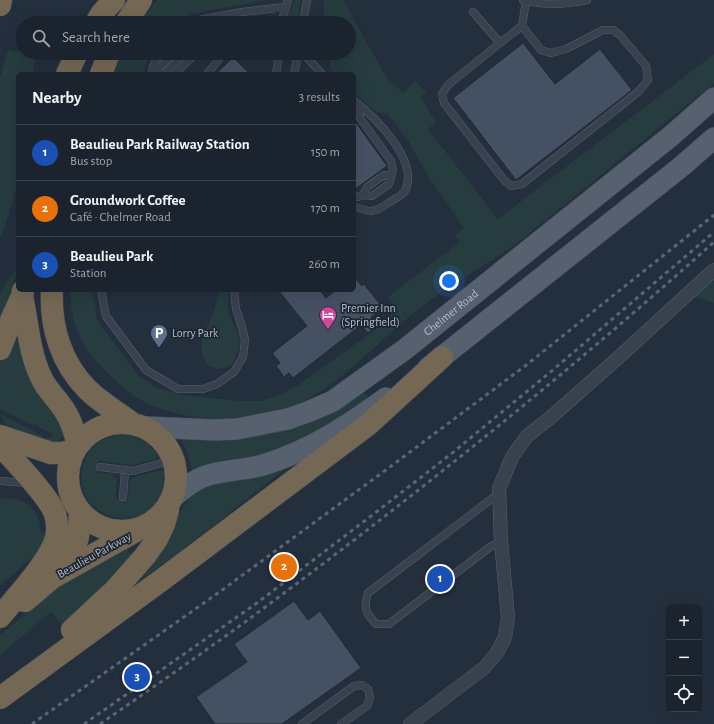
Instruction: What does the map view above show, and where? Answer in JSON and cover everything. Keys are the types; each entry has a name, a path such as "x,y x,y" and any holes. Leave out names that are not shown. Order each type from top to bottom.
{"highway":[{"path":"0,5 1,0"},
{"path":"100,16 114,0"},
{"path":"131,16 141,0"},
{"path":"68,72 74,60"},
{"path":"102,72 106,60"},
{"path":"0,686 80,624 115,590 145,556 157,540 164,524 176,475 173,460 162,440 87,389 76,377 60,348 55,332 52,315 52,292"},
{"path":"23,293 30,345 34,361 42,378 66,412 77,447"},
{"path":"0,349 23,293"},
{"path":"0,698 163,579 369,424 442,357"},
{"path":"76,504 69,486 68,476 71,460 77,447 90,434 114,422 139,425"},
{"path":"0,436 51,453 62,453 77,447"},
{"path":"0,444 37,468 76,504 88,520 105,529 118,532 137,531 157,520 170,503"},
{"path":"0,444 46,498 55,513 56,537 47,558 0,617"},
{"name":"Beaulieu Parkway","path":"52,578 74,550 77,543 79,535 76,504"},
{"name":"Beaulieu Parkway","path":"0,622 52,578 137,531"}],"main road":[{"name":"Chelmer Road","path":"139,425 214,430 236,429 288,419 333,401 404,350 671,136 714,98"},
{"path":"170,503 189,484 204,476 265,465 290,456 326,438 363,415 442,357 682,166 714,138"}],"street":[{"path":"410,724 484,668 497,653 505,637 508,618 500,541 499,490 512,457 526,436 550,418 714,270"}],"lane":[{"path":"304,16 307,0"},
{"path":"522,26 448,85 442,94 444,104 504,180 511,186 522,184 638,92 648,80 646,66 620,35 612,30 603,30 566,49 551,53 541,50 522,26 524,0 555,4 587,0"},
{"path":"219,16 286,3 282,16"},
{"path":"473,12 500,43"},
{"path":"152,72 156,60"},
{"path":"160,72 159,68 167,60"},
{"path":"166,72 178,60"},
{"path":"176,72 188,60"},
{"path":"209,72 218,60"},
{"path":"276,72 278,60"},
{"path":"294,72 297,60"},
{"path":"309,60 320,72"},
{"path":"356,102 360,118 391,161 393,170 390,176 389,184 372,196 363,195 356,196"},
{"path":"356,102 371,115 388,134 404,158 408,172 408,180 404,192 381,208 372,212 356,207"},
{"path":"100,292 106,316 146,370 178,389 203,389 217,384 234,372 243,357 245,340 236,309 234,292"},
{"path":"100,468 133,471 173,460"},
{"path":"123,497 125,471"},
{"path":"0,481 33,483"},
{"path":"499,490 494,498 368,593 365,603 368,615 376,624 388,624 500,541"},
{"path":"302,724 354,686 362,684 368,689 370,698 367,706 341,724"}],"green space":[{"path":"157,0 265,0 200,12 188,16 144,16"},
{"path":"295,0 301,0 298,16 287,16"},
{"path":"324,0 343,0 352,16 324,16"},
{"path":"356,23 386,77 403,93 415,81 426,92 421,98 436,122 428,129 498,219 714,54 714,83 516,244 428,302 344,374 326,388 306,400 285,410 261,418 216,419 174,413 148,404 132,395 97,362 86,348 75,324 71,307 70,292 91,292 95,303 98,322 139,376 157,388 182,395 241,401 261,401 297,386 386,321 394,305 388,297 460,242 455,235 464,228 426,173 409,142 387,113 376,112 356,95 356,72 333,72 329,60 356,60"},
{"path":"8,50 16,51 16,60 35,60 33,72 16,72 16,189 5,227 0,237 0,78"},
{"path":"118,60 148,60 144,72 112,72"},
{"path":"714,263 714,303 680,292"},
{"path":"16,269 0,335 0,293"},
{"path":"219,292 229,292 228,309 231,320 239,335 240,344 238,353 231,366 219,369 207,365 202,354 201,342 214,312"},
{"path":"15,320 43,389 64,433 63,437 59,441 44,441 46,437 50,439 53,434 0,409 0,357"},
{"path":"364,392 370,399 339,421 280,452 192,472 187,451 182,442 183,440 215,440 338,407"},
{"path":"0,414 43,436 40,441 5,424"},
{"path":"120,435 142,440 151,446 158,455 156,459 131,465 98,461 97,473 112,474 117,479 116,499 128,500 129,482 132,478 161,470 164,472 161,496 151,510 137,517 122,518 107,515 94,507 85,494 81,479 85,460 94,446 103,440"},
{"path":"286,468 199,537 111,603 160,542 192,494 200,487"},
{"path":"0,498 9,498 29,505 37,516 40,523 41,532 48,533 42,549 0,586"},
{"path":"127,549 132,555 98,592 61,624 51,612 0,655 0,635 58,587"}],"building":[{"path":"523,43 555,84 600,49 632,90 516,180 453,98"},
{"path":"230,60 236,60 248,72 218,72"},
{"path":"356,123 387,166 356,189"},
{"name":"Premier Inn (Springfield)","path":"356,279 362,286 364,284 383,308 371,317 378,325 368,333 361,325 293,378 289,373 284,377 276,366 280,363 272,353 307,326 280,292 322,292 326,298 334,292 356,292"},
{"path":"294,601 308,620 320,611 361,668 282,724 215,724 196,697 247,662 234,644"}],"railway":[{"path":"32,724 218,593 394,464 525,366 714,215"},
{"path":"84,724 257,603 451,454 554,369 714,232"},
{"path":"100,724 264,608 437,476 605,337 714,242"}],"place":[{"name":"Premier Inn (Springfield)","path":"328,330"},
{"name":"Lorry Park","path":"159,348"},
{"name":"Groundwork Coffee","path":"284,567"},
{"name":"Beaulieu Park Railway Station","path":"440,579"},
{"name":"Beaulieu Park","path":"137,677"}]}
